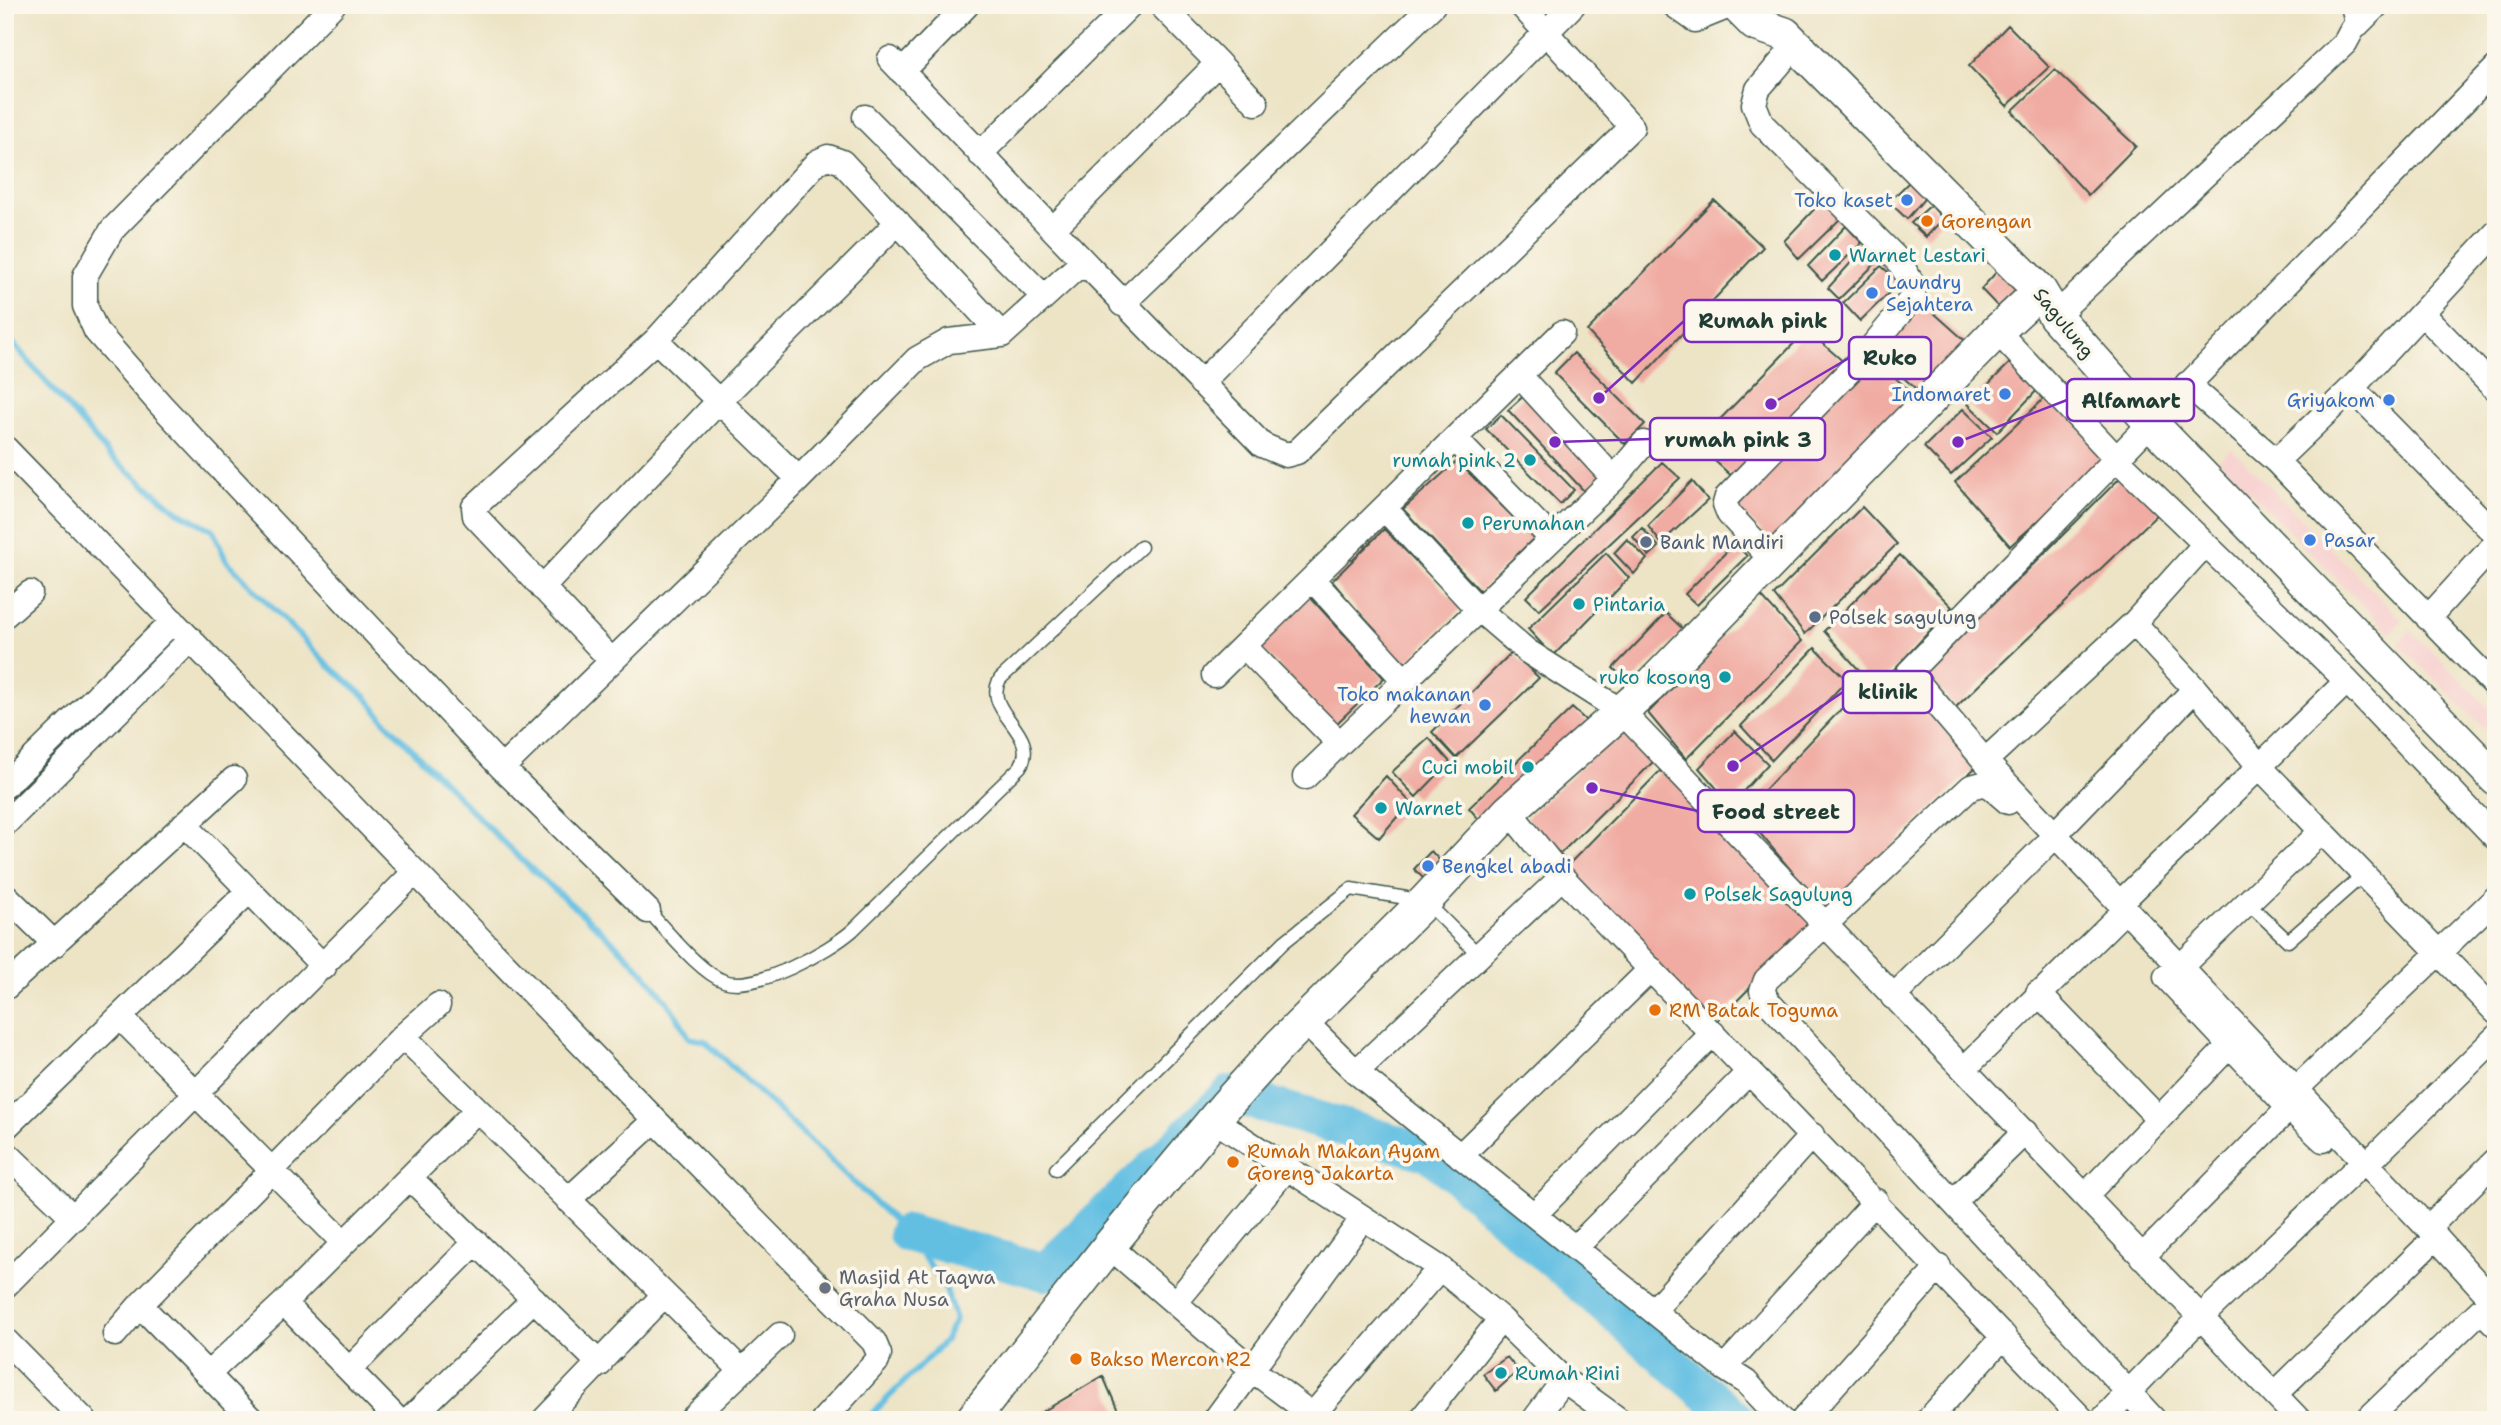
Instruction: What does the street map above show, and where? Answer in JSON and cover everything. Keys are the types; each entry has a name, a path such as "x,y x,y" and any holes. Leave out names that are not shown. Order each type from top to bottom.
{"street":[{"path":"333,5 112,230 85,276 85,306 96,331 160,404 502,768 649,911"},
{"path":"967,5 896,66 1122,304 1262,445 1286,455 1297,452 1632,127 1521,5"},
{"path":"980,153 1130,5"},
{"path":"1161,5 1256,103"},
{"path":"1122,304 1433,5"},
{"path":"1201,383 1573,5"},
{"path":"1674,5 1695,20 1734,5"},
{"name":"Sagulung","path":"1734,5 1755,24 1786,28 2048,304 2151,423 2496,779"},
{"path":"972,1420 1109,1246 1220,1112 1280,1045 1425,901 1509,811 1649,687 1997,331 2048,304 2345,43 2352,30 2377,5"},
{"path":"1773,561 1728,514 1725,505 1727,497 1865,355 1913,298 1914,286 1898,260 1762,124 1754,104 1758,89 1786,28"},
{"path":"1053,229 1218,63"},
{"path":"2367,1420 2492,1307 2361,1167 2292,1099 2230,1046 2117,912 2050,840 1909,672 2496,68"},
{"path":"864,117 1043,296"},
{"path":"612,661 475,516 474,507 656,340 800,180 823,159 842,162 1002,335"},
{"path":"542,588 719,401 898,222"},
{"path":"2276,461 2352,388 2496,233"},
{"path":"502,768 799,479 917,359 949,341 1002,335 1069,272 1090,268"},
{"path":"2422,313 2494,386"},
{"path":"1997,331 2117,459 2347,681 2496,838"},
{"path":"1214,675 1562,333"},
{"path":"656,340 799,479"},
{"path":"1519,375 1614,479"},
{"path":"2187,384 2276,461 2496,687"},
{"path":"2352,388 2496,535"},
{"path":"1455,439 1551,538"},
{"path":"1305,778 1614,479 1644,443"},
{"path":"5,448 655,1120 874,1342 879,1354 877,1362 822,1420"},
{"path":"1384,508 1478,609 1527,651 1621,711 1827,923 1893,998 2025,1132 2299,1420"},
{"path":"2428,618 2496,543"},
{"path":"1985,761 2134,623 2205,544"},
{"path":"1312,579 1404,680"},
{"path":"5,615 30,593"},
{"path":"5,786 173,621"},
{"path":"2134,623 2195,689 2260,767 2362,876 2496,1012"},
{"path":"5,824 191,639"},
{"path":"1244,646 1339,743"},
{"path":"1964,1069 2347,681"},
{"path":"1893,998 2195,689"},
{"path":"5,988 234,779"},
{"path":"2050,840 1986,783 1971,787 1766,980 1762,991 1769,1003 2154,1420"},
{"path":"1509,811 1562,877 1939,1267 2077,1418"},
{"path":"184,824 324,967"},
{"path":"2180,967 2322,831"},
{"path":"5,1286 324,967 415,872"},
{"path":"1356,1072 1562,877"},
{"path":"5,1128 249,891"},
{"path":"5,895 55,944"},
{"path":"2142,1256 2292,1099 2496,898"},
{"path":"2117,912 2180,967 2292,1099"},
{"path":"1460,1156 1651,969"},
{"path":"2038,993 2159,1119"},
{"path":"115,1334 140,1305 403,1036 438,1005"},
{"path":"121,1018 344,1243"},
{"path":"1304,1021 1356,1072 1724,1368 1746,1382 1782,1420"},
{"path":"1534,1215 1713,1033"},
{"path":"403,1036 741,1370"},
{"path":"2102,1420 2202,1317 2496,1037"},
{"path":"2085,1196 2230,1046"},
{"path":"1575,1248 1750,1072"},
{"path":"208,1374 284,1303 477,1110"},
{"path":"1220,1112 1287,1168 1440,1268 1501,1319 1564,1380 1619,1420"},
{"path":"568,1200 655,1120"},
{"path":"1953,1202 2025,1132"},
{"path":"1653,1311 1812,1135"},
{"path":"5,1152 74,1218"},
{"path":"2274,1394 2426,1238 2496,1160"},
{"path":"1175,1303 1287,1168"},
{"path":"410,1178 600,1364"},
{"path":"1724,1368 1876,1201"},
{"path":"1215,1420 1254,1371 1363,1218"},
{"path":"350,1369 476,1242"},
{"path":"1109,1246 1313,1418 1440,1268"},
{"path":"1803,1420 1939,1267"},
{"path":"544,1420 664,1295"},
{"path":"409,1420 534,1299"},
{"path":"284,1303 398,1420"},
{"path":"140,1305 252,1420"},
{"path":"1421,1420 1501,1319"},
{"path":"691,1420 779,1335"},
{"path":"1928,1420 2004,1336"},
{"path":"5,1340 84,1420"},
{"path":"1534,1420 1564,1380"}],"lane":[{"path":"2347,5 2352,30"},
{"path":"649,911 706,969 725,981 737,982 793,968 827,951 853,930 1020,767 1027,757 1026,743 996,699 996,687 1000,679 1141,547"},
{"path":"2247,902 2288,941 2362,876"},
{"path":"1056,1169 1284,942 1350,888 1425,901 1480,956"}],"shaded area":[{"name":"Pasar","path":"2231,448 2402,620 2390,633 2219,461"},
{"path":"2410,630 2496,715 2496,739 2398,644"}],"building":[{"path":"2008,25 2049,67 2007,106 1969,66"},
{"path":"2055,70 2136,146 2088,195 2012,111"},
{"name":"Toko kaset","path":"1910,181 1924,199 1907,219 1889,202"},
{"path":"1714,200 1763,247 1636,383 1587,331"},
{"path":"1822,201 1840,219 1799,259 1784,241"},
{"name":"Gorengan","path":"1931,205 1943,219 1926,237 1911,223"},
{"name":"Warnet Lestari","path":"1846,226 1862,243 1822,281 1808,266"},
{"path":"1865,247 1878,261 1839,299 1828,288"},
{"name":"Laundry Sejahtera","path":"1881,266 1900,282 1860,321 1843,303"},
{"path":"2000,268 2023,291 2003,312 1981,289"},
{"path":"1924,304 1971,346 1924,396 1876,353"},
{"path":"1807,330 1846,364 1735,479 1696,444"},
{"path":"1574,353 1645,424 1625,444 1554,373"},
{"path":"1872,357 1921,401 1777,547 1730,501"},
{"name":"Indomaret","path":"2016,357 2042,385 1997,432 1968,404"},
{"path":"1527,393 1602,473 1584,491 1508,410"},
{"path":"2049,394 2110,457 2010,546 1955,482"},
{"path":"1963,409 1992,437 1951,475 1924,447"},
{"name":"rumah pink 2","path":"1501,415 1574,490 1560,504 1486,429"},
{"name":"Perumahan","path":"1457,461 1534,538 1480,591 1403,509"},
{"path":"1662,462 1680,478 1539,610 1526,597"},
{"path":"2125,473 2161,511 1955,708 1925,672"},
{"path":"1692,481 1708,500 1661,543 1648,526"},
{"path":"1862,507 1897,544 1805,634 1774,595"},
{"name":"Bank Mandiri","path":"1642,528 1659,547 1649,556 1633,537"},
{"path":"1384,529 1462,608 1403,666 1332,581"},
{"path":"1627,539 1647,559 1634,574 1614,553"},
{"path":"1735,543 1747,556 1697,605 1685,594"},
{"name":"Pintaria","path":"1606,553 1629,578 1553,656 1528,629"},
{"path":"1900,555 1952,607 1876,689 1824,631"},
{"path":"1309,596 1384,678 1335,725 1259,646"},
{"name":"ruko kosong","path":"1761,596 1802,641 1686,759 1648,713"},
{"path":"1666,613 1684,630 1630,684 1613,668"},
{"path":"1815,648 1847,680 1772,760 1741,726"},
{"name":"Toko makanan hewan","path":"1512,652 1539,678 1456,758 1432,732"},
{"path":"1906,686 1978,765 1825,911 1743,813 1860,689 1880,713"},
{"name":"Cuci mobil","path":"1572,708 1592,726 1482,823 1469,808"},
{"path":"1621,729 1656,759 1560,854 1526,818"},
{"path":"1735,731 1768,764 1731,805 1699,768"},
{"path":"1429,738 1450,762 1416,797 1392,772"},
{"name":"Polsek Sagulung","path":"1664,767 1814,923 1713,1025 1567,866"},
{"name":"Warnet","path":"1386,776 1410,802 1379,838 1351,814"},
{"name":"Bengkel abadi","path":"1431,851 1442,863 1426,881 1414,869"},
{"name":"Rumah Rini","path":"1507,1357 1518,1371 1496,1391 1483,1374"},
{"path":"1103,1376 1122,1420 1040,1420 1037,1415"}],"waterway":[{"path":"5,334 110,456 177,511 213,530 226,560 330,667 366,697 384,720 505,844 636,964 674,1011 689,1038 705,1041 907,1233 946,1289 955,1320 944,1342 866,1420"},
{"path":"907,1233 1045,1272 1231,1094 1432,1154 1737,1420"}],"place":[{"name":"Toko kaset","path":"1907,200"},
{"name":"Gorengan","path":"1927,221"},
{"name":"Warnet Lestari","path":"1835,255"},
{"name":"Laundry Sejahtera","path":"1872,293"},
{"name":"Indomaret","path":"2005,394"},
{"name":"Rumah pink","path":"1599,398"},
{"name":"Griyakom","path":"2389,400"},
{"name":"Ruko","path":"1771,404"},
{"name":"rumah pink 3","path":"1555,442"},
{"name":"Alfamart","path":"1958,442"},
{"name":"rumah pink 2","path":"1530,460"},
{"name":"Perumahan","path":"1468,523"},
{"name":"Pasar","path":"2310,540"},
{"name":"Bank Mandiri","path":"1646,542"},
{"name":"Pintaria","path":"1579,604"},
{"name":"Polsek sagulung","path":"1815,617"},
{"name":"ruko kosong","path":"1725,677"},
{"name":"Toko makanan hewan","path":"1485,705"},
{"name":"klinik","path":"1733,766"},
{"name":"Cuci mobil","path":"1528,767"},
{"name":"Food street","path":"1592,788"},
{"name":"Warnet","path":"1381,808"},
{"name":"Bengkel abadi","path":"1428,866"},
{"name":"Polsek Sagulung","path":"1690,894"},
{"name":"RM Batak Toguma","path":"1655,1010"},
{"name":"Rumah Makan Ayam Goreng Jakarta","path":"1233,1162"},
{"name":"Masjid At Taqwa Graha Nusa","path":"825,1288"},
{"name":"Bakso Mercon R2","path":"1076,1359"},
{"name":"Rumah Rini","path":"1501,1373"}]}
